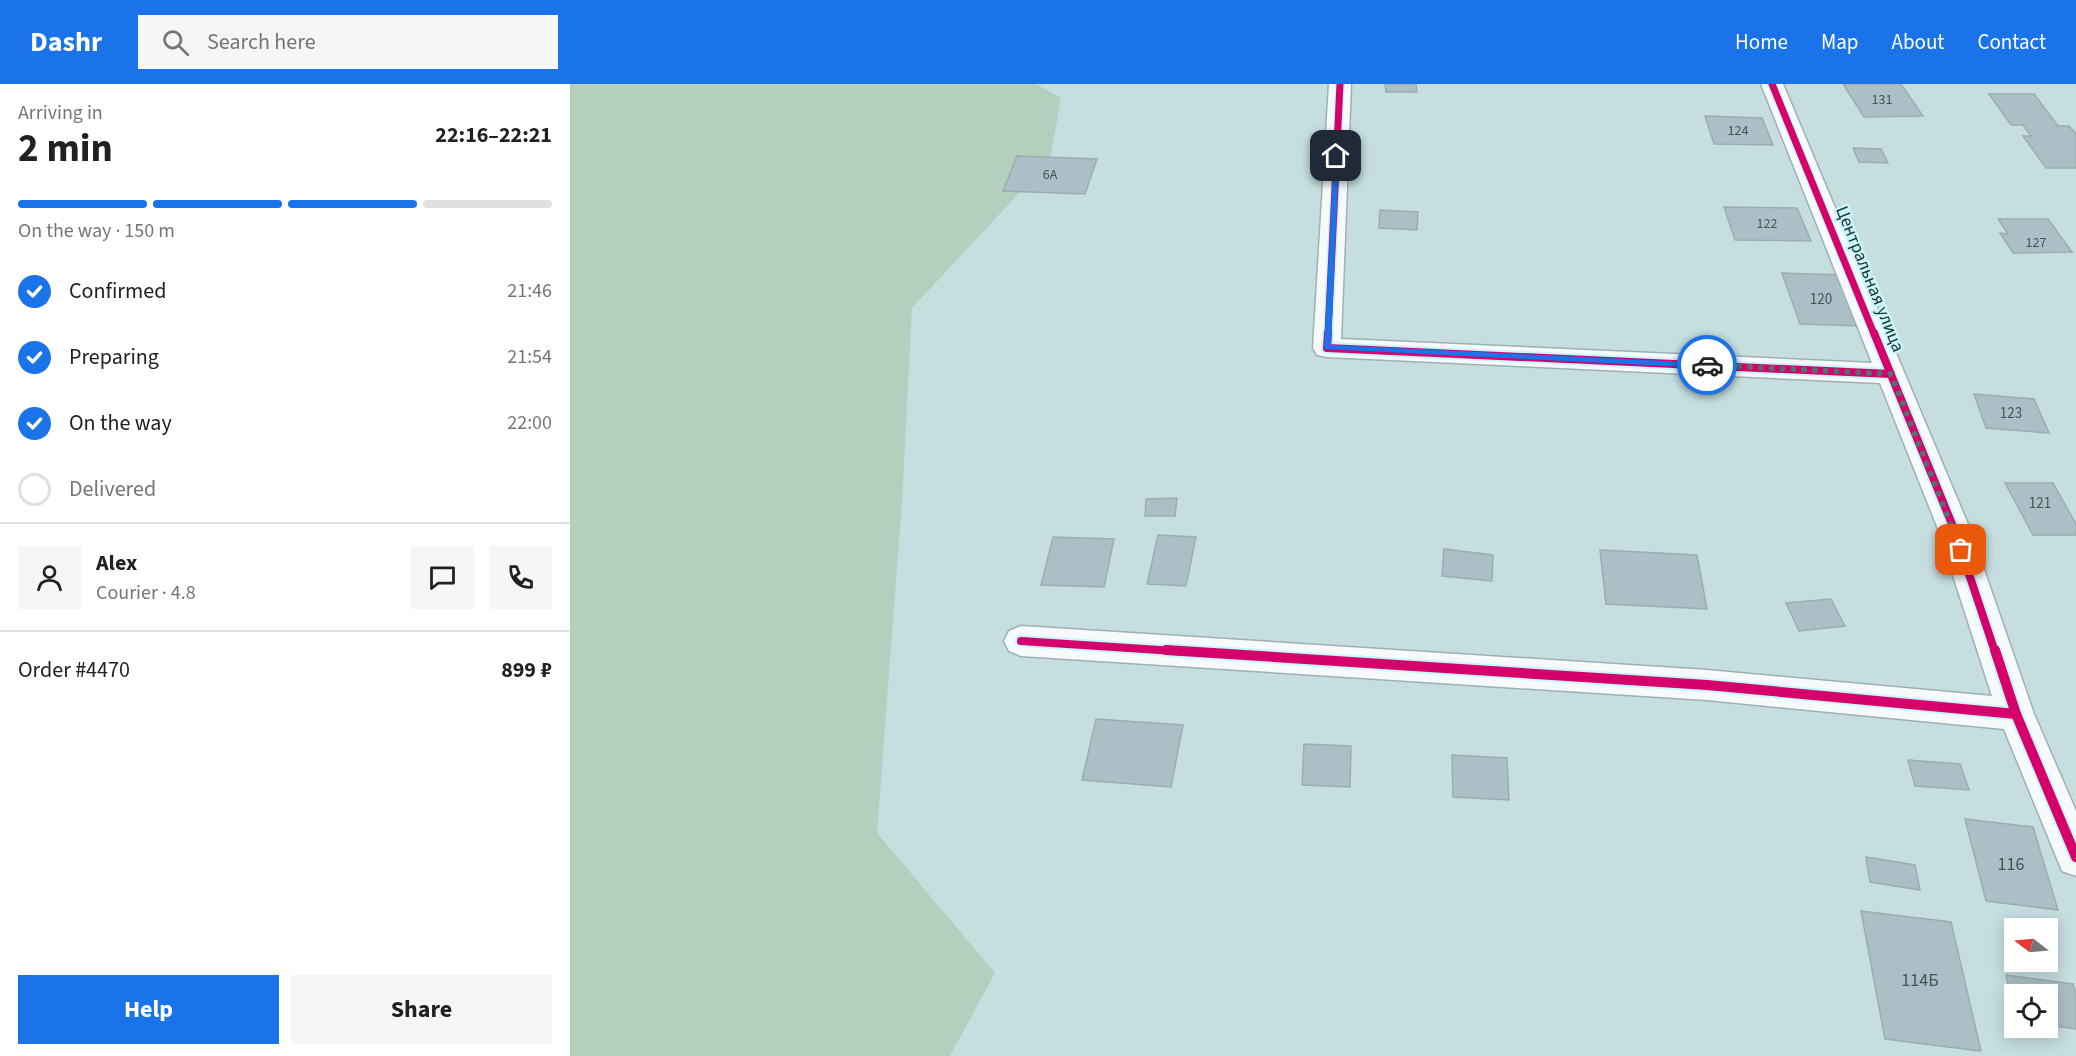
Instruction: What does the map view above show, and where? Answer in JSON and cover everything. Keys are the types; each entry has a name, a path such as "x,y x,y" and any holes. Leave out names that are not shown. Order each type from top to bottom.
{"street":[{"path":"1340,84 1327,348 1891,374"},
{"name":"Центральная улица","path":"1772,84 1954,529 2016,714 2076,857"},
{"path":"1021,640 1695,684 2016,714"}],"green space":[{"path":"570,84 1036,84 1061,98 1050,160 912,308 902,502 877,833 995,973 950,1056 570,1056"}],"building":[{"path":"1385,84 1416,84 1417,92 1386,92"},
{"path":"1843,84 1901,84 1923,116 1864,117"},
{"path":"1989,94 2034,94 2058,126 2069,126 2076,134 2076,168 2046,168 2023,136 2031,136 2023,125 2011,125"},
{"path":"1705,116 1762,118 1773,145 1714,144"},
{"path":"1853,148 1881,149 1888,163 1859,162"},
{"path":"1017,156 1097,159 1085,194 1003,191"},
{"path":"1724,207 1797,208 1811,241 1735,240"},
{"path":"1380,210 1418,212 1417,230 1379,228"},
{"path":"1998,219 2048,219 2072,252 2013,253 2000,233 2008,234"},
{"path":"1782,273 1841,275 1862,326 1800,324"},
{"path":"1974,394 2034,399 2049,433 1986,428"},
{"path":"2005,483 2053,483 2076,524 2076,535 2033,535"},
{"path":"1177,498 1175,516 1145,516 1146,499"},
{"path":"1158,535 1196,537 1186,586 1147,584"},
{"path":"1053,537 1114,539 1104,587 1041,585"},
{"path":"1444,549 1493,555 1492,581 1442,576"},
{"path":"1600,550 1697,555 1707,609 1606,604"},
{"path":"1831,599 1845,626 1799,631 1786,603"},
{"path":"1096,719 1183,725 1171,787 1082,780"},
{"path":"1304,744 1351,746 1350,787 1302,785"},
{"path":"1452,755 1507,758 1509,800 1453,797"},
{"path":"1908,760 1960,764 1969,790 1915,786"},
{"path":"1965,819 2033,827 2058,910 1986,901"},
{"path":"1866,857 1915,865 1920,890 1870,882"},
{"path":"1861,911 1951,922 1981,1051 1885,1039"},
{"path":"2006,975 2073,984 2076,994 2076,1029 2058,1026 2058,984 2008,984"}],"cycle path":[{"path":"1340,84 1327,348 1891,374"},
{"path":"1772,84 1954,529 2016,714 2076,857"},
{"path":"1021,641 1707,685 2016,714"}],"way so far":[{"path":"1707,365 1891,374 1961,550"}],"route":[{"path":"1336,156 1327,348 1707,365"}]}
